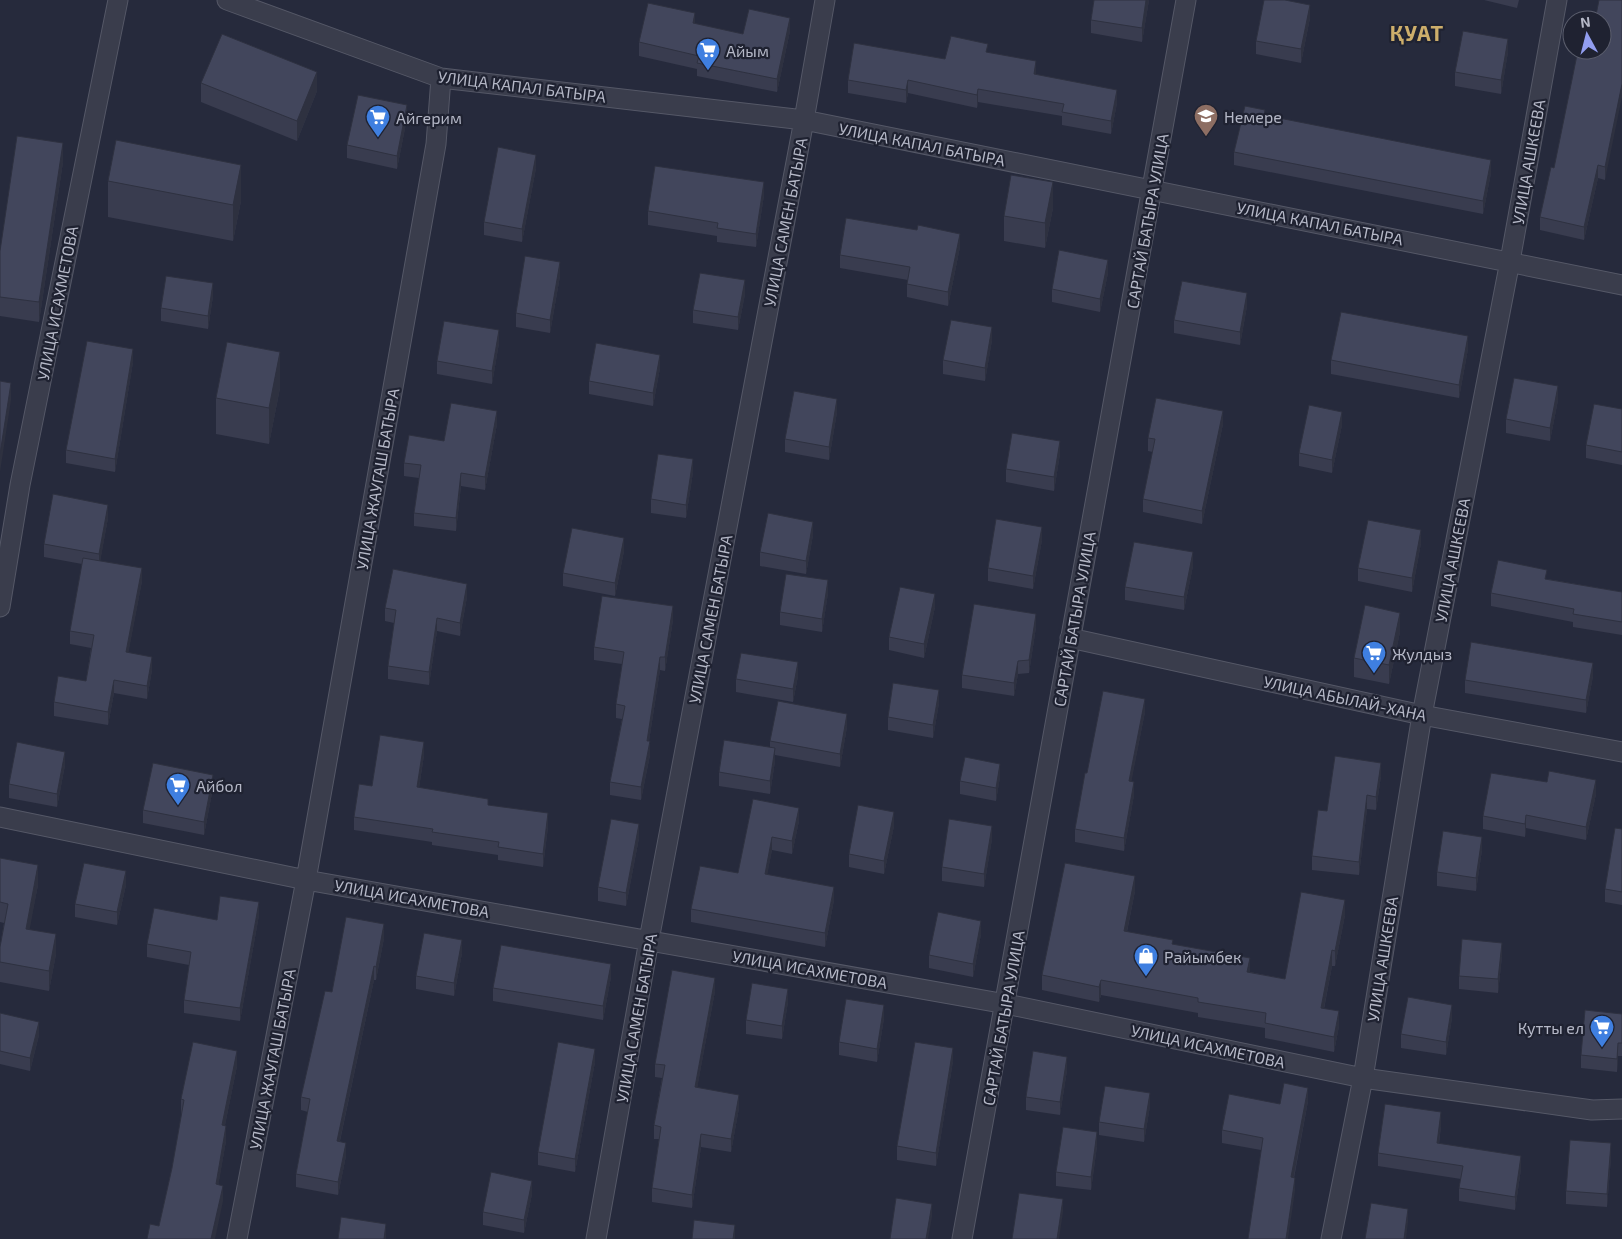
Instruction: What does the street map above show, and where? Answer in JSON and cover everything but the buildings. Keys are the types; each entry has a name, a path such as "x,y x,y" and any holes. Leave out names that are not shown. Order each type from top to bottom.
{"street":[{"name":"УЛИЦА ИСАХМЕТОВА","path":"0,607 20,485 118,0"},
{"name":"УЛИЦА КАПАЛ БАТЫРА","path":"227,0 441,78 804,120 1622,285"},
{"name":"УЛИЦА САМЕН БАТЫРА","path":"596,1239 650,940 804,120 824,0"},
{"name":"САРТАЙ БАТЫРА УЛИЦА","path":"962,1239 1186,0"},
{"name":"УЛИЦА АШКЕЕВА","path":"1332,1239 1363,1078 1422,715 1510,261 1557,0"},
{"name":"УЛИЦА ЖАУГАШ БАТЫРА","path":"237,1239 306,880 436,144 441,78"},
{"name":"УЛИЦА АБЫЛАЙ-ХАНА","path":"1070,638 1422,715 1622,752"},
{"name":"УЛИЦА ИСАХМЕТОВА","path":"0,817 306,880 1006,1004 1363,1078 1592,1110 1622,1109"}],"place":[{"name":"Айым","path":"708,71"},
{"name":"Немере","path":"1206,137"},
{"name":"Айгерим","path":"378,138"},
{"name":"Жулдыз","path":"1374,674"},
{"name":"Айбол","path":"178,806"},
{"name":"Райымбек","path":"1146,977"},
{"name":"Кутты ел","path":"1602,1048"}],"district":[{"name":"ҚУАТ","path":"1417,32"}]}
